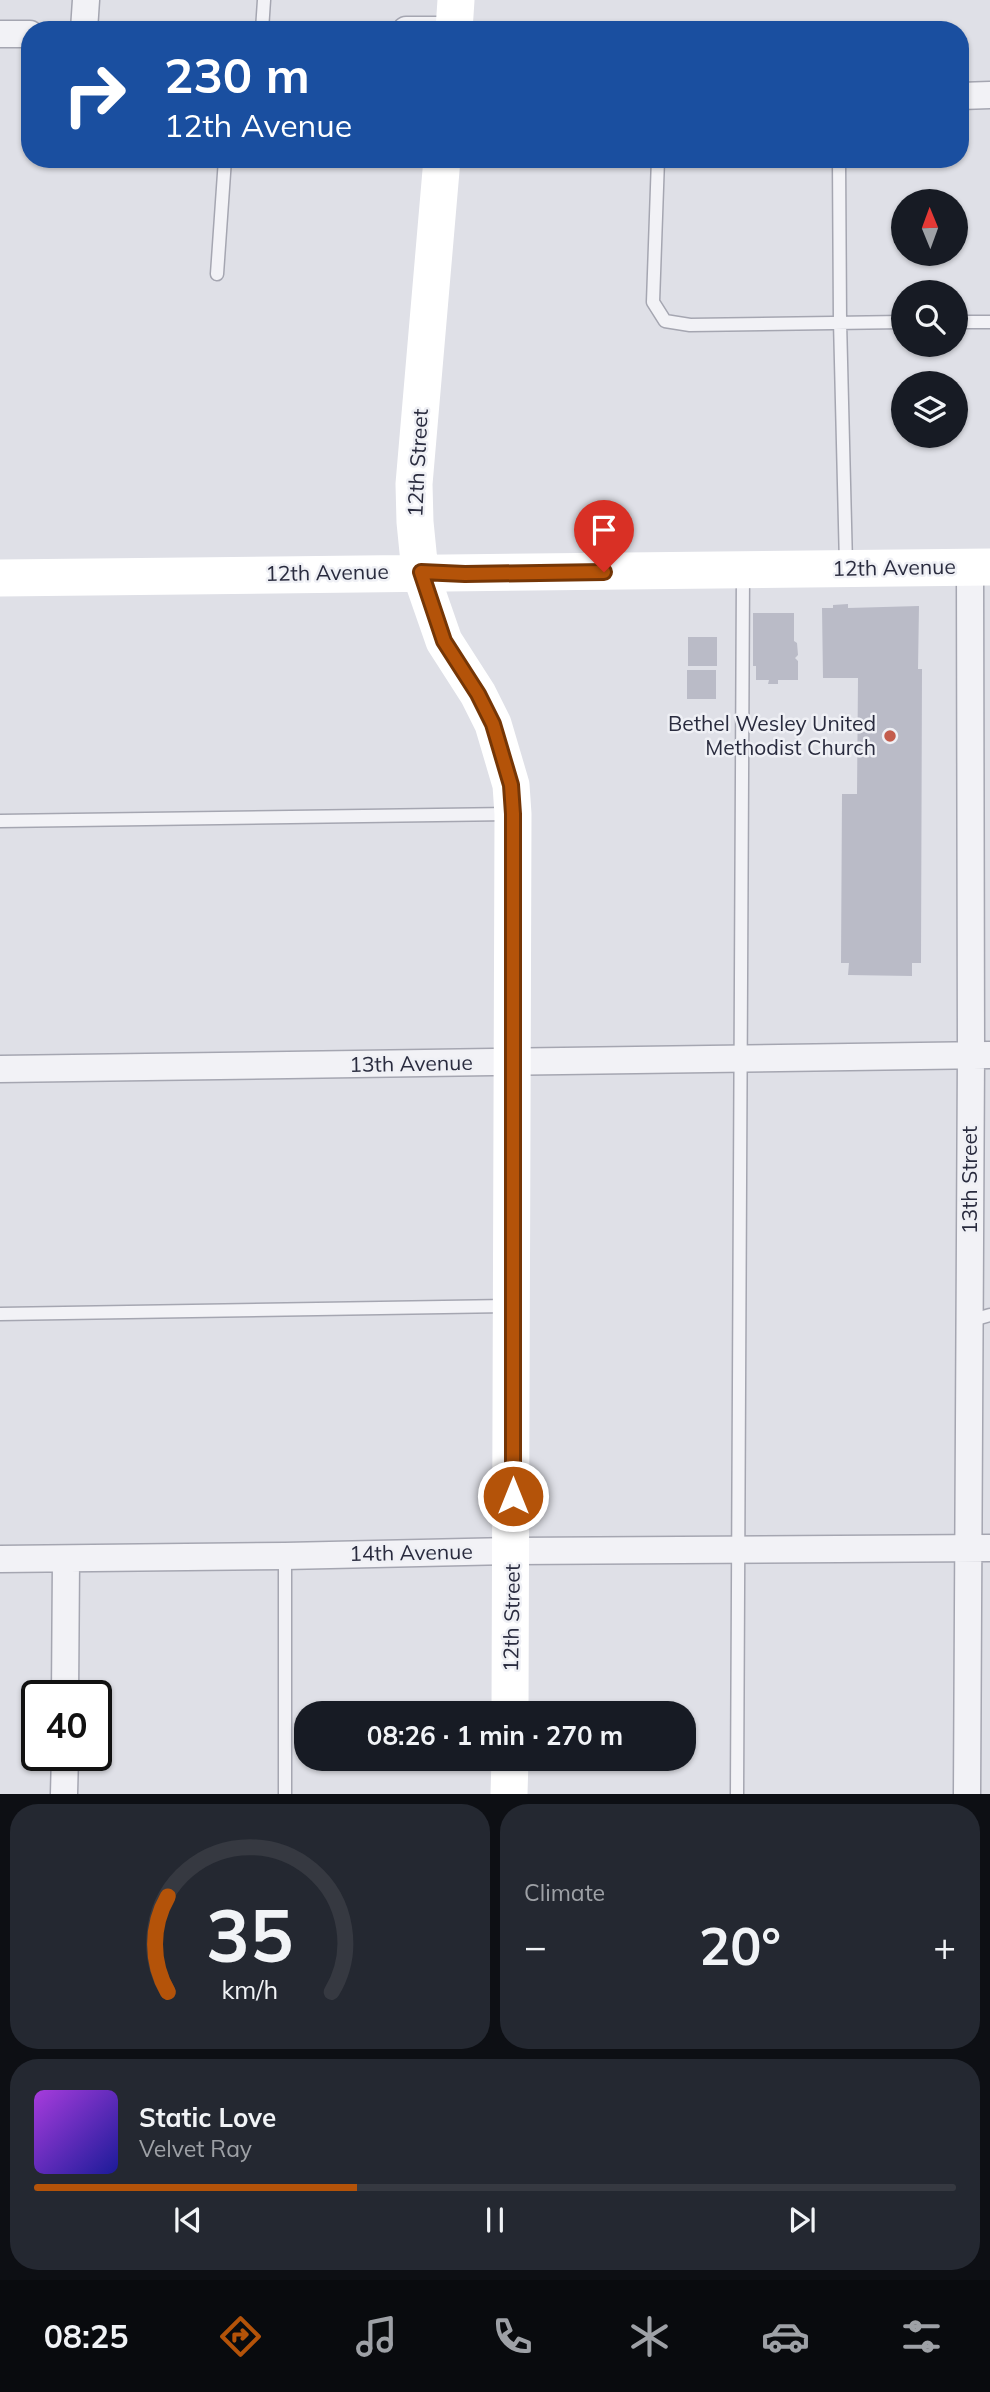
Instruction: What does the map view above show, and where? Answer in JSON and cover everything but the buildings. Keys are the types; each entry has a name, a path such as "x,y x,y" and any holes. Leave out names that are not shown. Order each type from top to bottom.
{"street":[{"path":"85,21 86,0"},
{"path":"455,21 456,0"},
{"path":"0,34 21,34"},
{"path":"969,96 990,95"},
{"name":"12th Street","path":"441,168 414,484 415,522 421,572 444,641 478,694 493,724 511,785 513,814 513,1550 510,1701"},
{"name":"12th Avenue","path":"0,578 980,567"},
{"name":"13th Street","path":"967,1794 979,1548 980,567"},
{"name":"13th Avenue","path":"0,1069 981,1055"},
{"name":"14th Avenue","path":"0,1559 66,1560 513,1550 979,1548"},
{"path":"65,1680 66,1560"},
{"path":"64,1794 65,1771"},
{"path":"509,1794 510,1771"}],"lane":[{"path":"263,21 264,0"},
{"path":"217,274 224,168"},
{"path":"658,168 653,302 665,321 690,325 891,322"},
{"path":"839,168 846,569"},
{"path":"968,322 990,322"},
{"path":"737,1794 743,569"},
{"path":"0,821 513,814"},
{"path":"0,1314 513,1306"},
{"path":"285,1556 285,1794"}],"place":[{"name":"Bethel Wesley United Methodist Church","path":"890,736"}],"route":[{"path":"513,1496 511,785 493,724 478,694 444,641 421,572 604,572"}]}
